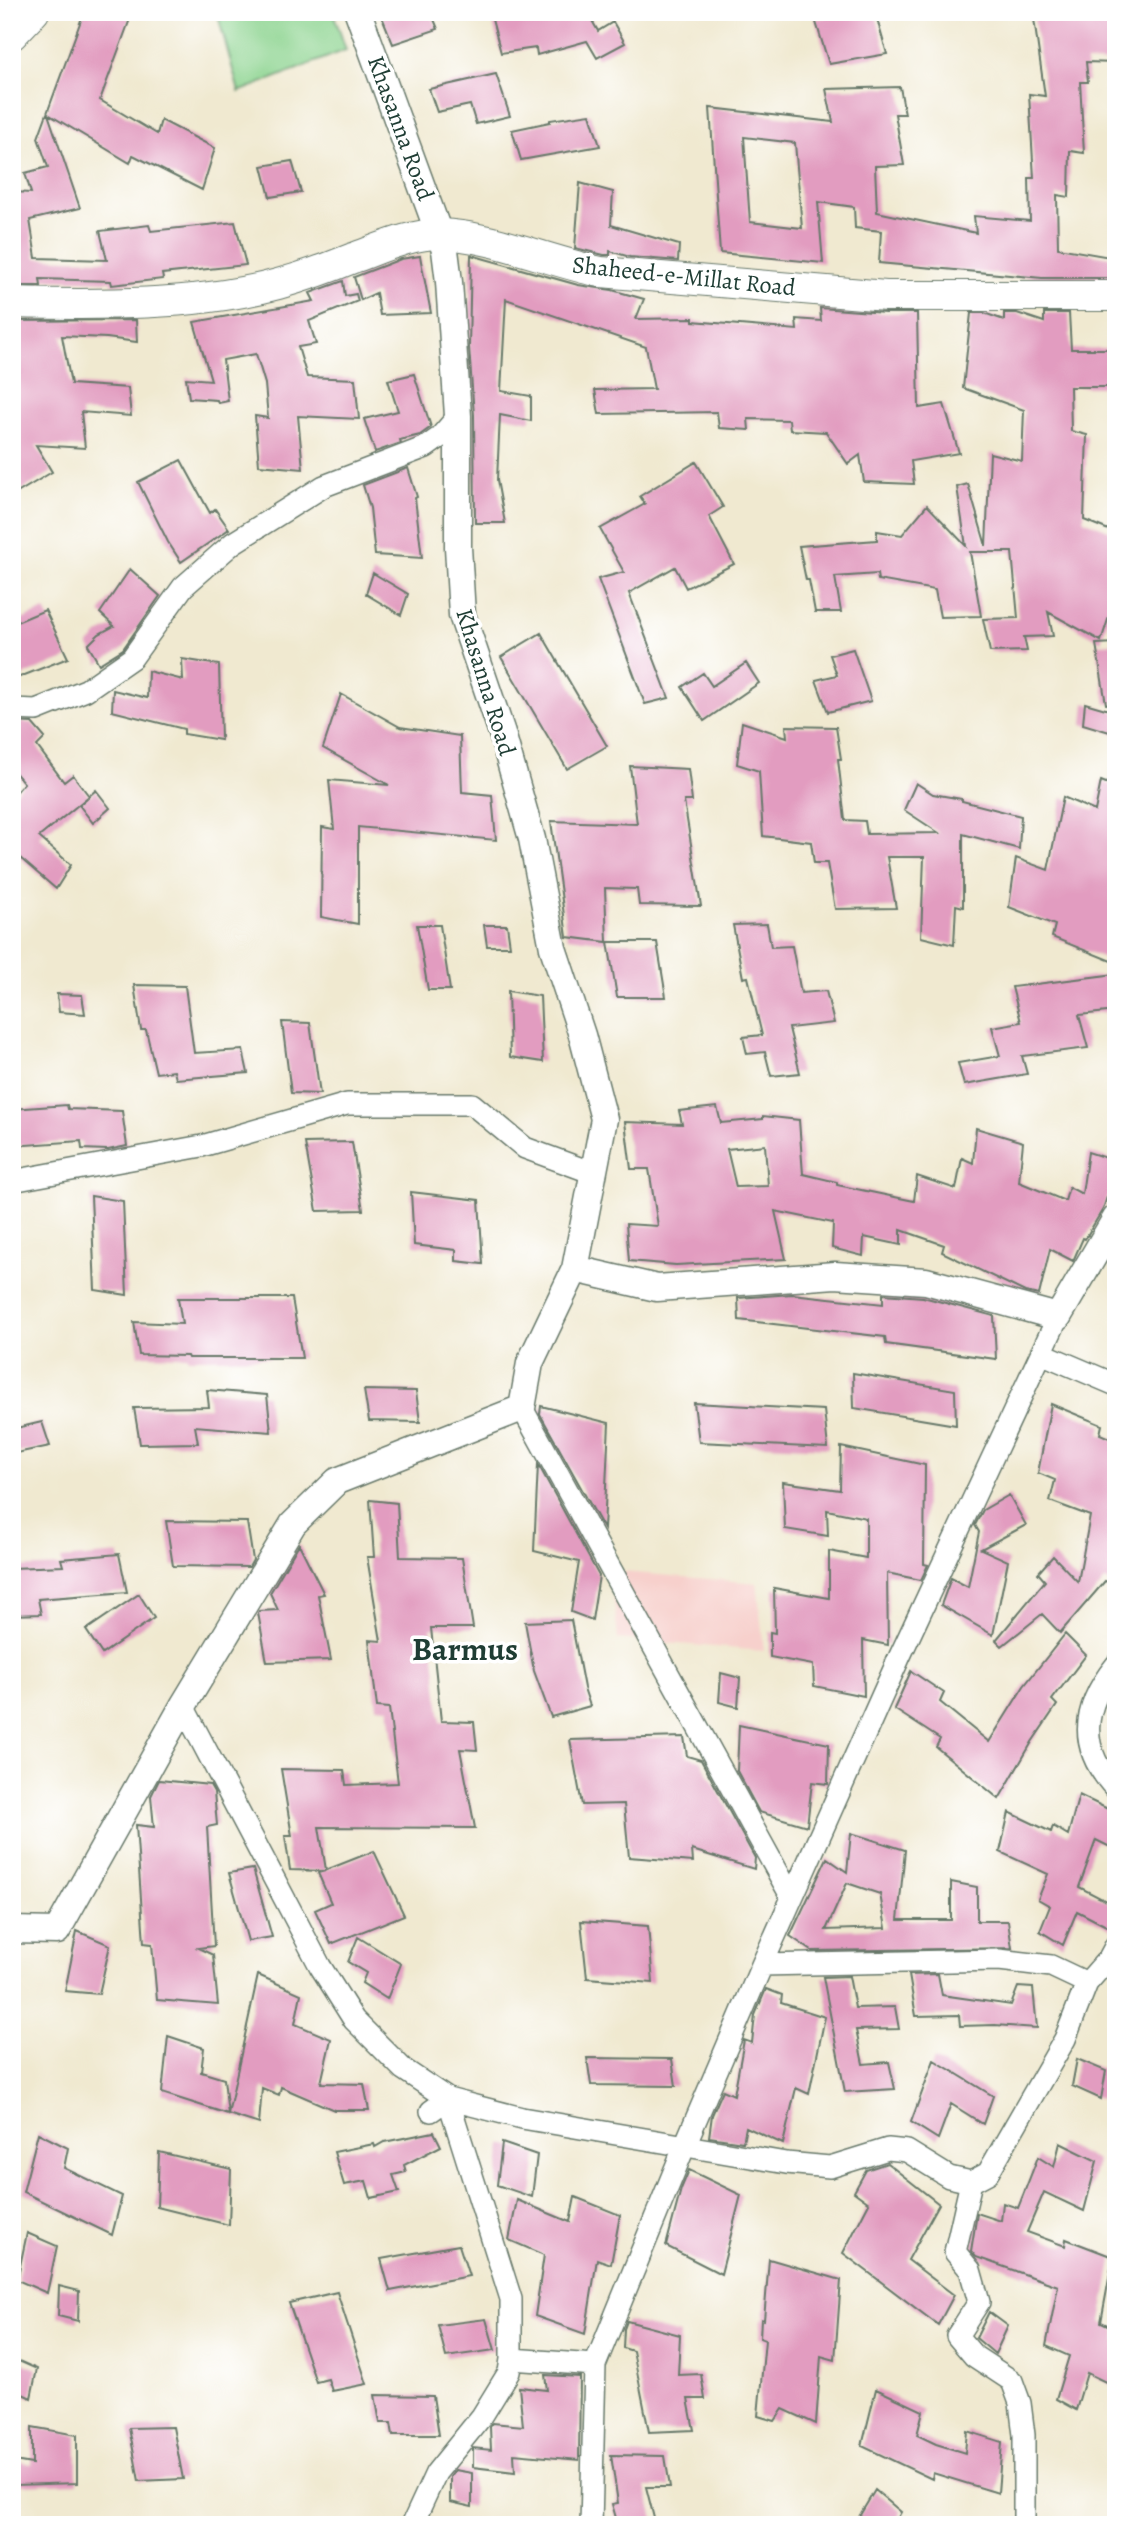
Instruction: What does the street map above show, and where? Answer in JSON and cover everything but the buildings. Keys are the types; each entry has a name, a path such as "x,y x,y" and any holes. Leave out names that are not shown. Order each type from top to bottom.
{"main road":[{"path":"12,35 34,12"},
{"name":"Shaheed-e-Millat Road","path":"12,303 72,304 207,296 276,285 411,238 439,234 474,238 601,272 886,296 1116,296"}],"street":[{"name":"Khasanna Road","path":"358,12 445,250 458,416 458,547 462,615 502,733 532,839 553,948 582,1035 604,1119 575,1269 530,1363 522,1408"},
{"path":"12,709 36,710 95,683 132,659 183,587 233,543 324,486 426,447 440,437 458,416"},
{"path":"12,1181 202,1146 347,1104 472,1104 525,1147 593,1173"},
{"path":"592,2525 595,2365 762,1965 899,1658 1058,1317 1116,1218"},
{"path":"575,1269 657,1288 835,1275 926,1281 1058,1317"},
{"path":"1041,1353 1116,1385"},
{"path":"12,1930 57,1931 183,1706 293,1524 337,1480 522,1408 792,1898"},
{"path":"1116,1665 1100,1685 1088,1721 1093,1760 1116,1788"},
{"path":"183,1706 320,1966 354,2020 439,2105 511,2299 512,2359 509,2372 482,2416 436,2473 412,2525"},
{"path":"439,2105 786,2163 830,2167 863,2159 888,2149 908,2151 949,2177 971,2182 988,2173 1065,2039 1087,1983 1109,1958 1116,1945"},
{"path":"762,1965 999,1960 1051,1966 1087,1983"},
{"path":"971,2182 955,2252 970,2270 979,2302 957,2336 974,2357 1012,2381 1020,2403 1024,2435 1024,2525"},
{"path":"512,2359 595,2365"}],"shaded area":[{"path":"611,1571 757,1583 764,1651 618,1639"}],"green space":[{"path":"217,12 333,12 346,50 239,92"}],"district":[{"name":"Barmus","path":"465,1649"}]}
